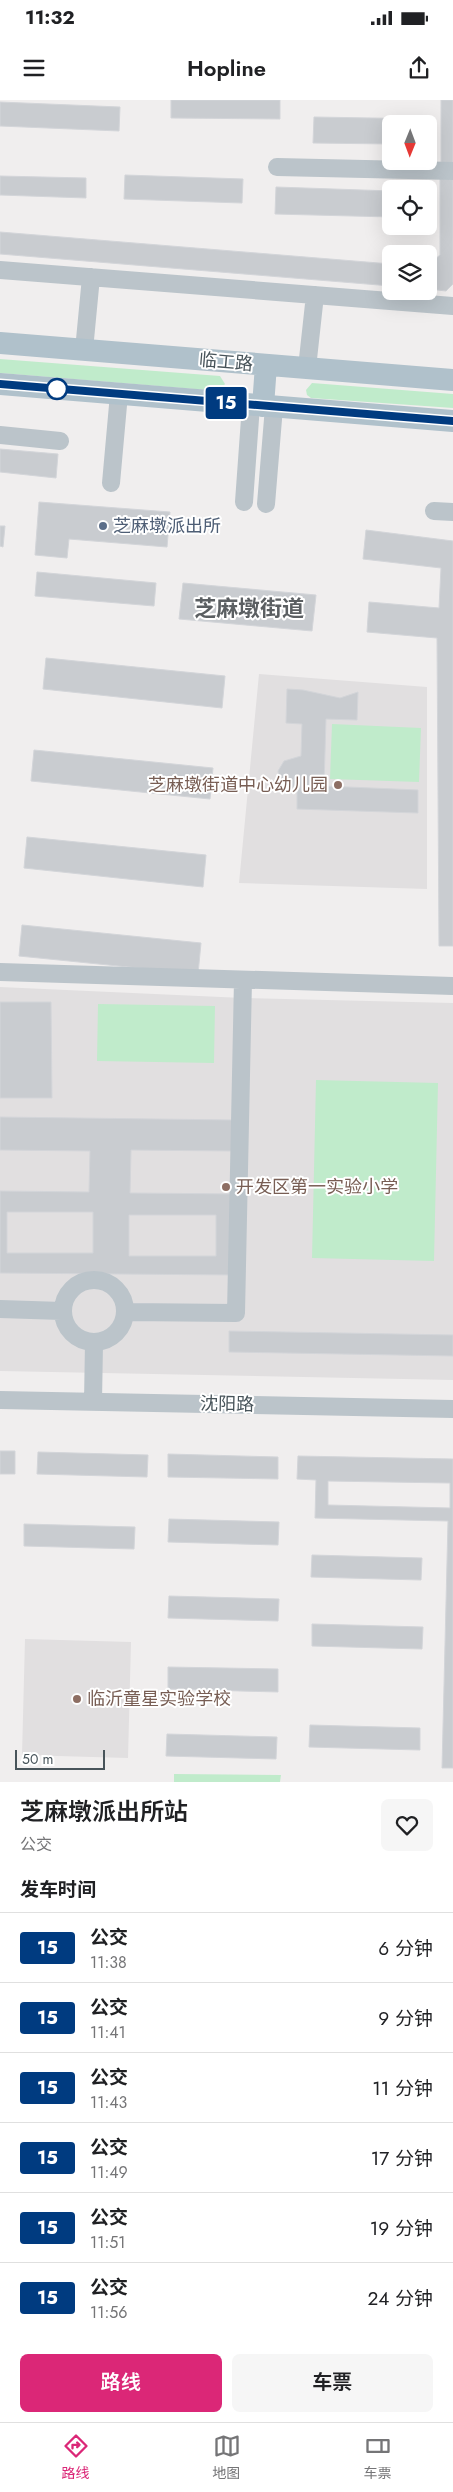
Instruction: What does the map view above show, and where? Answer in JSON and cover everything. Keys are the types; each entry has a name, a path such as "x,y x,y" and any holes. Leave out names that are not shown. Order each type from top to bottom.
{"main road":[{"name":"临工路","path":"0,343 453,380"},
{"path":"263,406 266,365"},
{"path":"0,384 453,420"}],"street":[{"path":"277,167 453,171"},
{"path":"0,270 453,306"},
{"path":"84,350 91,277"},
{"path":"307,368 315,295"},
{"path":"111,483 119,394"},
{"path":"244,502 263,406"},
{"path":"263,406 266,504"},
{"path":"0,435 60,441"},
{"path":"434,511 453,512"},
{"path":"0,972 453,986"},
{"path":"126,1312 236,1313 243,980"},
{"path":"90,1280 108,1283 116,1288 121,1295 126,1312 119,1330 112,1337 94,1342 78,1338 72,1333 62,1311 68,1294 81,1282 90,1280"},
{"path":"0,1310 62,1311"},
{"path":"93,1402 94,1342"},
{"name":"沈阳路","path":"0,1400 453,1409"}],"shaded area":[{"name":"芝麻墩街道中心幼儿园","path":"259,674 427,687 427,889 239,883"},
{"name":"开发区第一实验小学","path":"0,987 243,998 453,1003 453,1380 0,1371"},
{"name":"临沂童星实验学校","path":"25,1639 131,1642 128,1758 22,1755"}],"green space":[{"path":"0,359 220,376 225,384 219,391 0,373"},
{"path":"312,383 453,394 453,408 311,398 307,395 306,390"},
{"path":"332,724 421,728 419,782 330,779"},
{"path":"98,1004 215,1006 214,1063 97,1061"},
{"path":"316,1080 438,1083 434,1261 312,1258"},
{"path":"174,1774 281,1775 280,1782 174,1782"}],"building":[{"path":"171,100 280,100 280,119 171,118"},
{"path":"441,100 453,100 453,164 441,164"},
{"path":"0,102 120,107 119,131 0,126"},
{"path":"314,117 382,118 382,144 313,143"},
{"path":"125,175 243,179 242,203 124,199"},
{"path":"0,176 86,178 86,198 0,195"},
{"path":"440,179 453,179 453,284 446,291 437,290 437,257 440,255"},
{"path":"276,187 382,191 382,217 275,214"},
{"path":"0,232 382,263 382,285 0,254"},
{"path":"0,449 58,454 56,478 0,472"},
{"name":"芝麻墩派出所","path":"39,502 170,512 167,547 69,539 67,558 35,555"},
{"path":"0,526 5,526 3,547 0,546"},
{"path":"366,530 453,541 453,946 439,946 437,638 367,632 369,602 439,608 441,568 363,559"},
{"path":"37,572 156,583 154,606 35,596"},
{"path":"183,583 316,595 312,631 179,619"},
{"path":"46,658 225,676 222,708 43,689"},
{"path":"287,689 303,690 340,698 358,692 357,720 326,719 324,786 418,790 418,813 297,809 297,789 286,787 279,777 278,771 284,761 301,756 302,724 286,723"},
{"path":"34,750 213,768 210,799 31,781"},
{"path":"27,837 206,855 203,887 24,868"},
{"path":"22,925 201,943 198,974 19,956"},
{"path":"0,1002 51,1002 52,1098 0,1098"},
{"path":"0,1117 234,1120 234,1151 131,1150 130,1193 235,1194 235,1275 0,1273 0,1191 89,1192 90,1151 0,1150","holes":["7,1212 93,1212 93,1253 7,1253","129,1215 216,1215 216,1256 129,1256"]},
{"path":"229,1331 453,1335 453,1356 229,1352"},
{"path":"0,1451 15,1451 15,1474 0,1474"},
{"path":"38,1452 148,1455 147,1477 37,1474"},
{"path":"168,1454 278,1457 278,1479 168,1477"},
{"path":"298,1456 453,1459 453,1768 442,1768 448,1521 315,1518 316,1480 297,1479","holes":["328,1481 450,1483 450,1508 328,1505"]},
{"path":"169,1519 279,1522 278,1545 168,1542"},
{"path":"24,1524 135,1527 134,1549 24,1546"},
{"path":"312,1555 422,1558 421,1580 311,1577"},
{"path":"169,1596 279,1599 278,1621 168,1618"},
{"path":"312,1624 423,1627 422,1649 312,1646"},
{"path":"168,1667 278,1669 278,1692 168,1689"},
{"path":"310,1725 420,1728 420,1750 309,1747"},
{"path":"167,1734 277,1737 276,1759 166,1756"}],"bus line":[{"name":"15","path":"0,384 453,421"}],"place":[{"name":"芝麻墩派出所","path":"103,526"},
{"name":"芝麻墩街道中心幼儿园","path":"338,785"},
{"name":"开发区第一实验小学","path":"226,1187"},
{"name":"临沂童星实验学校","path":"77,1699"}],"district":[{"name":"芝麻墩街道","path":"249,608"}]}
